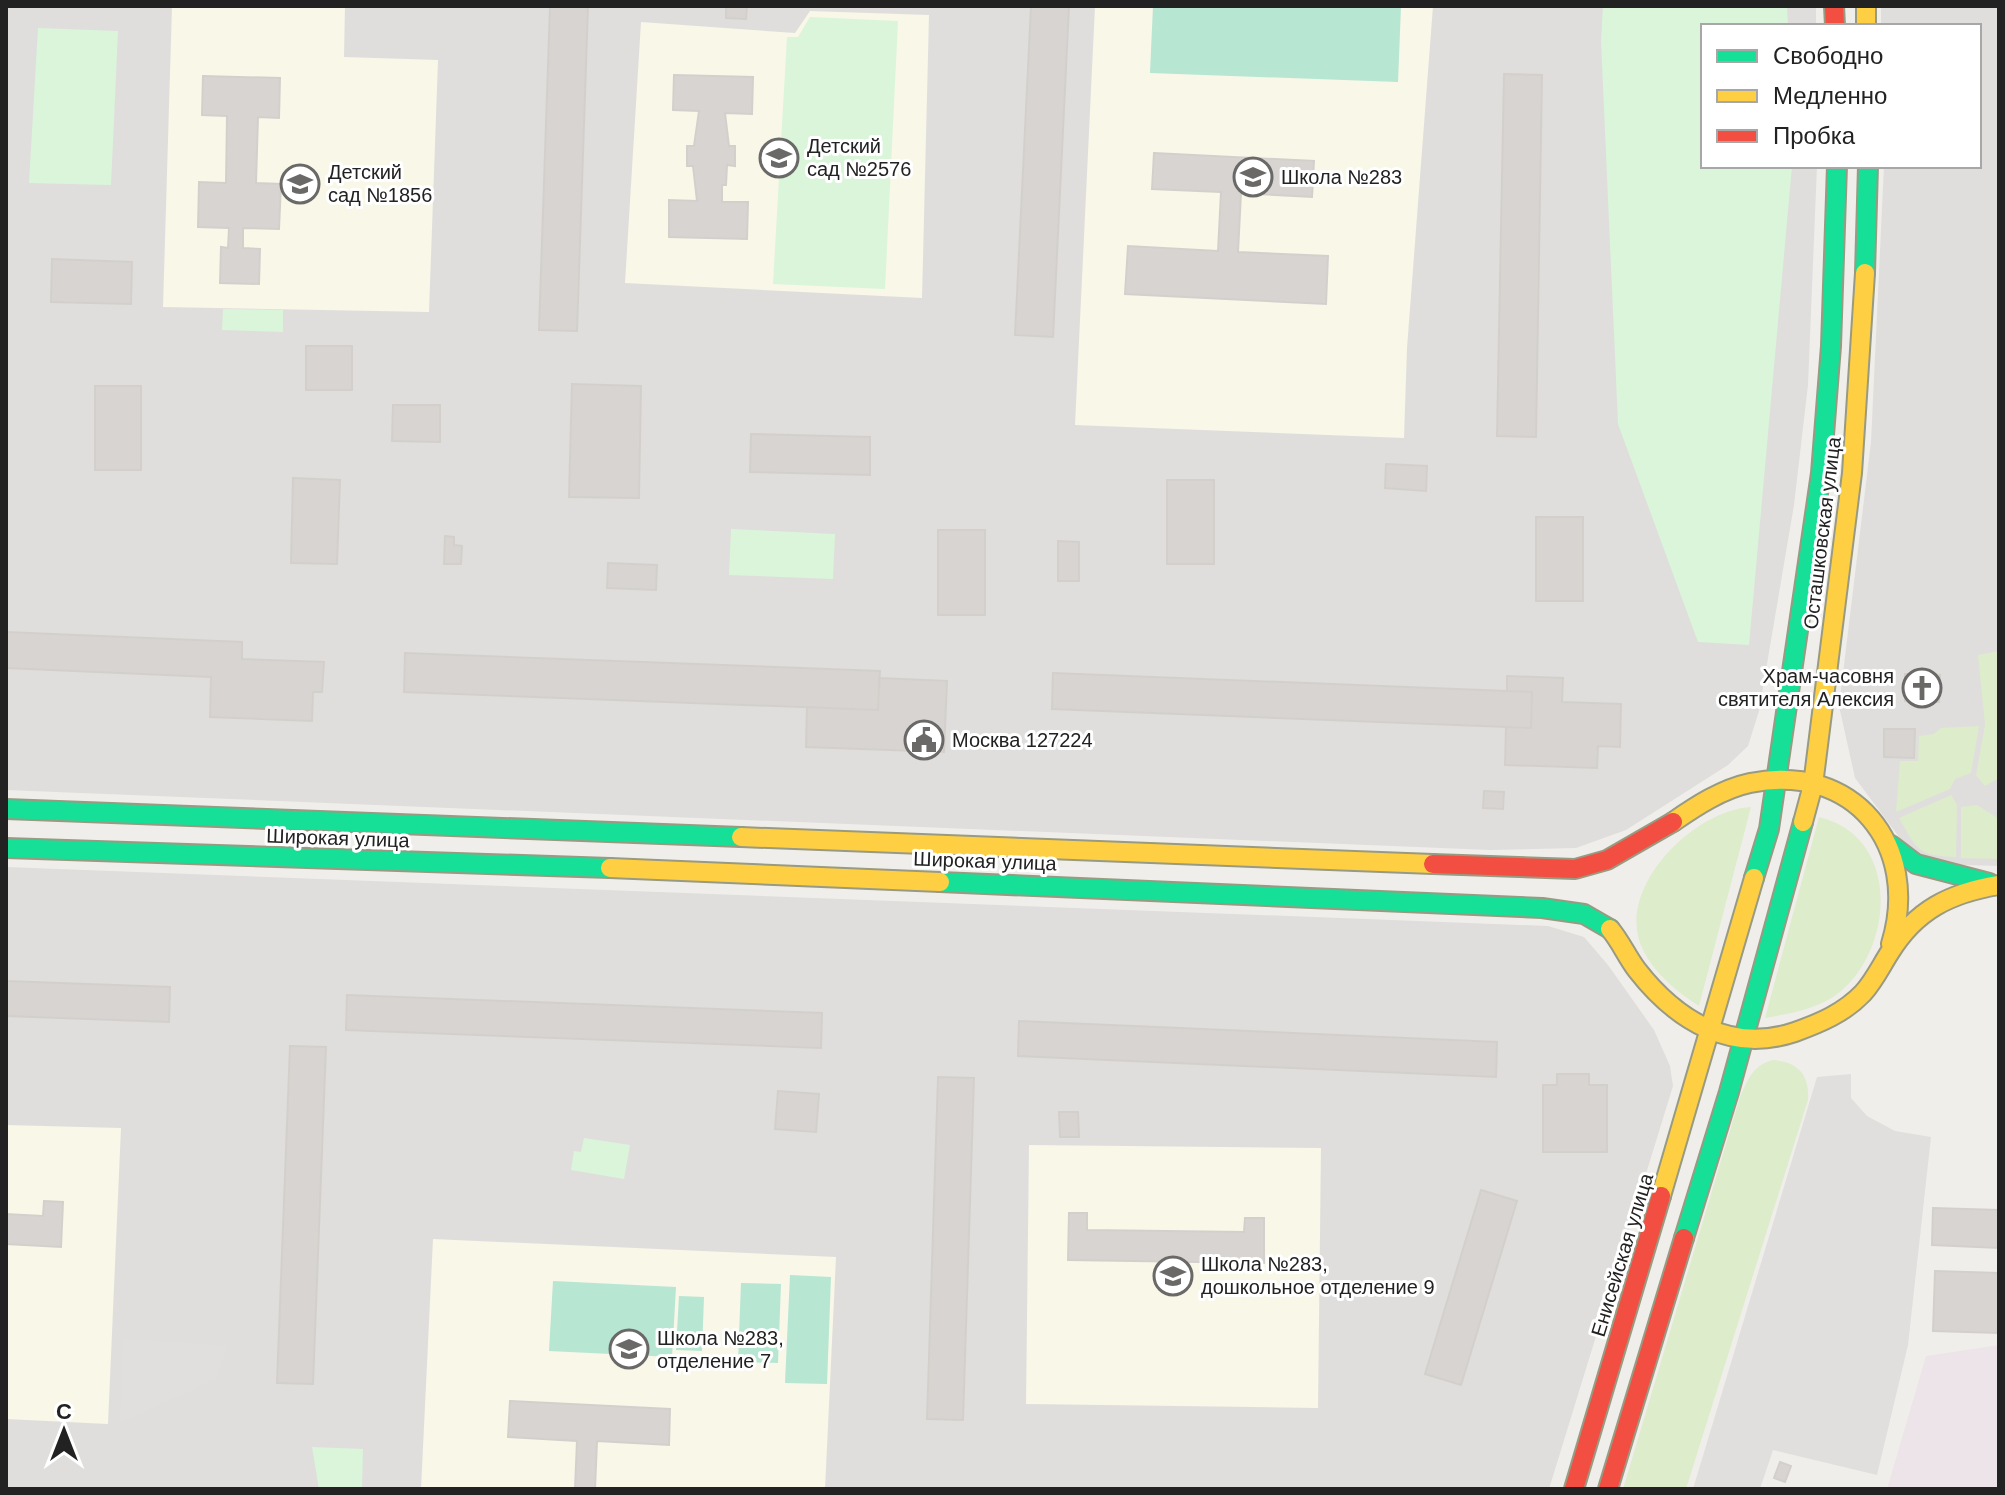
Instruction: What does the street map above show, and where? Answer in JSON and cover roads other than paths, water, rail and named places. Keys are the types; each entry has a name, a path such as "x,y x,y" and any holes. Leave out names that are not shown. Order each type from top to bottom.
{"main road":[{"name":"Осташковская улица","path":"1711,1034 1769,829 1779,782 1821,473 1831,346 1837,168"},
{"name":"Осташковская улица","path":"1743,1039 1813,785 1852,473 1865,279 1868,168"},
{"name":"Широкая улица","path":"6,809 1575,869 1599,865 1628,853 1660,827 1718,793 1752,782 1779,782 1813,785 1839,793 1873,818 1891,845 1916,864 1999,885 1973,889 1936,903 1911,924 1884,965 1848,1010 1779,1036 1743,1039 1711,1034 1677,1016 1653,990 1607,926 1582,914 1542,908 748,873 6,848"},
{"path":"748,873 736,867 731,855 737,843 749,838"},
{"path":"1884,965 1900,905 1899,874 1891,845"},
{"name":"Енисейская улица","path":"1574,1489 1711,1034"},
{"path":"1608,1489 1743,1039"}],"place":[{"name":"Детский сад №2576","path":"779,158"},
{"name":"Школа №283","path":"1253,177"},
{"name":"Детский сад №1856","path":"300,184"},
{"name":"Храм-часовня святителя Алексия","path":"1922,688"},
{"name":"Москва 127224","path":"924,740"},
{"name":"Школа №283, дошкольное отделение 9","path":"1173,1276"},
{"name":"Школа №283, отделение 7","path":"629,1349"}]}
